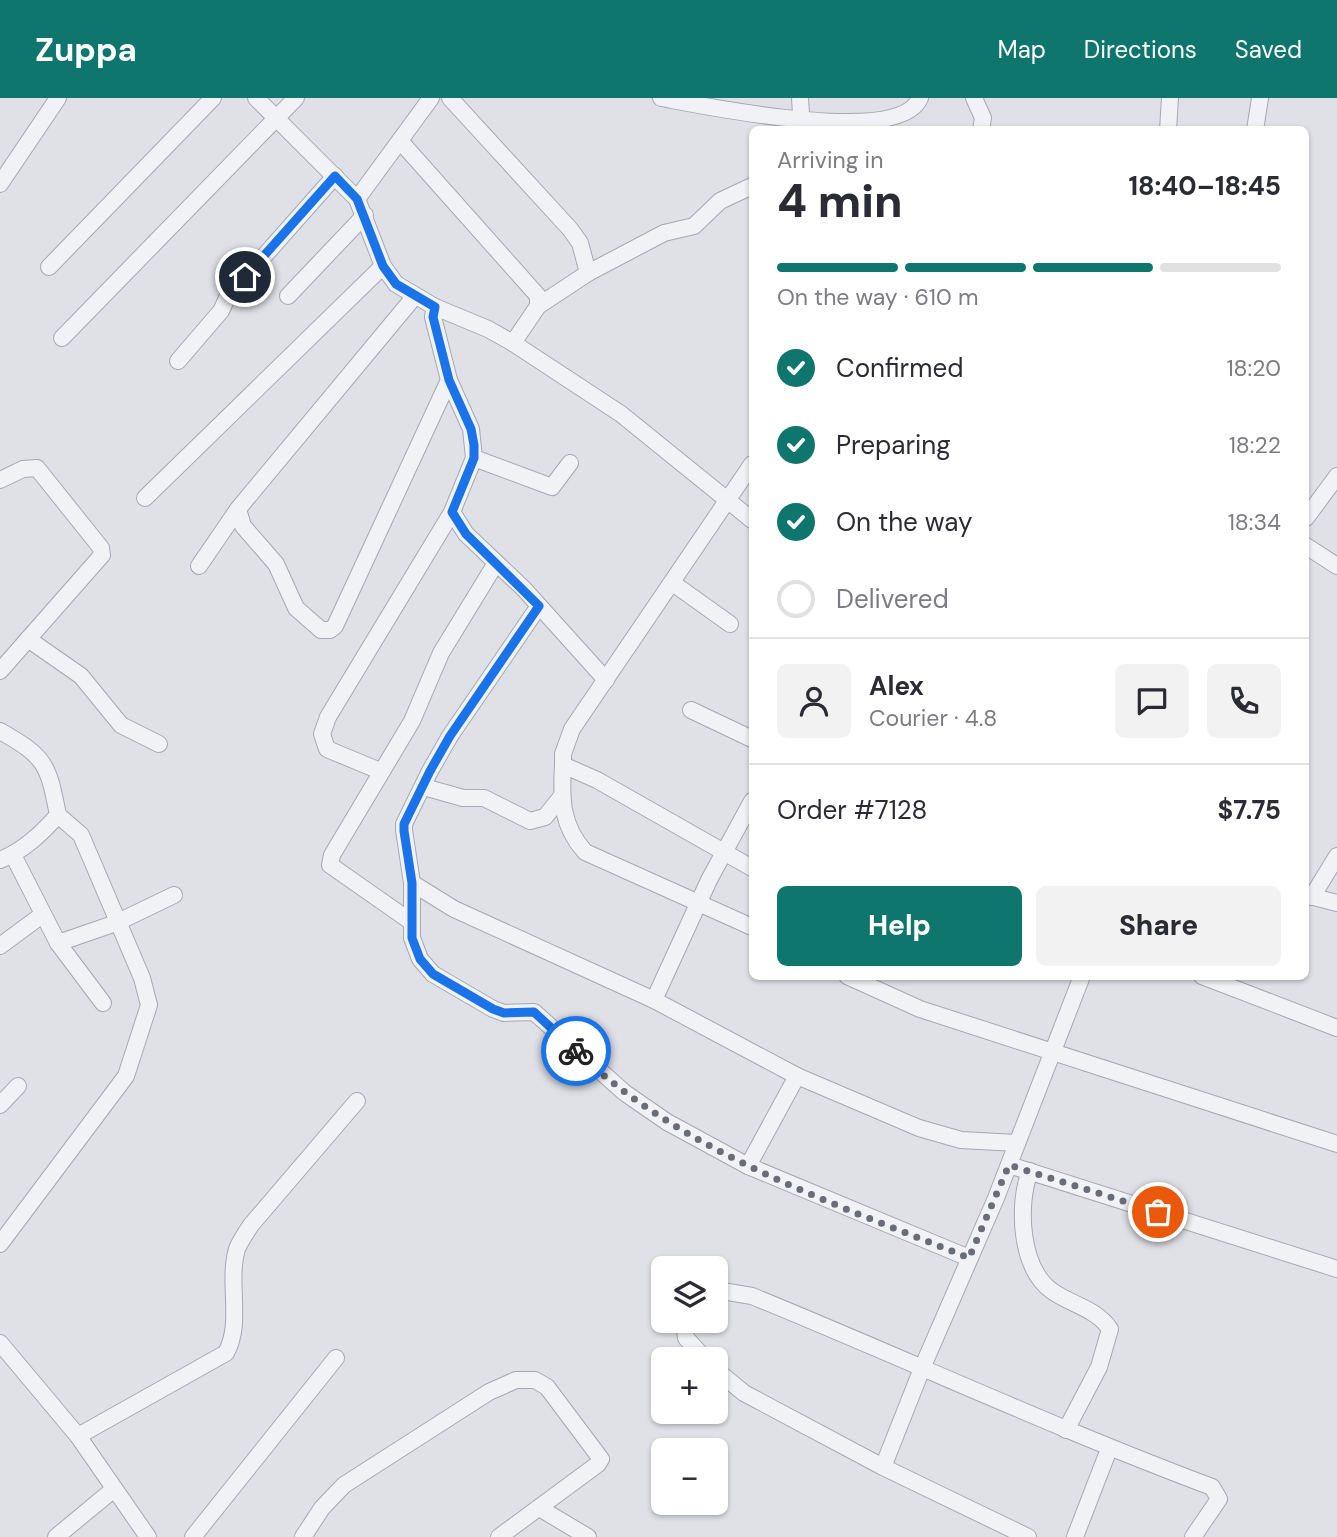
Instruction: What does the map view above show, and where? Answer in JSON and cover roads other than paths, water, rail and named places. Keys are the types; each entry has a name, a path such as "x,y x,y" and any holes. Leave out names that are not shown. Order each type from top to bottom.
{"street":[{"path":"0,184 58,98"},
{"path":"49,268 213,98"},
{"path":"256,98 357,199 383,266 396,284 435,307 488,328 621,414 749,518"},
{"path":"62,338 296,98"},
{"path":"357,199 431,98"},
{"path":"450,98 570,229 580,243 588,273"},
{"path":"661,98 801,125 852,122 901,114 916,106 920,98"},
{"path":"800,98 801,125"},
{"path":"974,98 982,118 981,126"},
{"path":"1168,126 1170,98"},
{"path":"1256,126 1260,98"},
{"path":"401,142 532,284 538,296 538,306"},
{"path":"178,361 221,312 227,298 335,176"},
{"path":"513,343 538,306 588,273 664,233 694,226 720,201 749,187"},
{"path":"288,296 365,215"},
{"path":"145,498 383,266"},
{"path":"199,566 238,509 415,296"},
{"path":"380,771 327,749 322,734 328,717 452,512 474,458 471,429 449,380 433,317 435,307"},
{"path":"238,509 243,526 276,564 296,608 321,630 330,631 335,626 449,380"},
{"path":"474,458 552,487 570,463"},
{"path":"0,480 23,469 37,468 101,548 99,560 0,671"},
{"path":"749,468 674,584 572,729 562,754 561,797 564,817 572,837 585,852 749,926"},
{"path":"1309,514 1337,477"},
{"path":"452,512 466,534 539,606 606,680"},
{"path":"1309,548 1337,566"},
{"path":"410,921 330,865 332,855 412,721 441,653 496,563"},
{"path":"674,584 730,624"},
{"path":"539,606 450,736 404,824 412,883 412,938 420,959 433,974 493,1009 504,1013 534,1012 625,1093 667,1122 748,1166 969,1258"},
{"path":"28,639 81,676 121,725 159,744"},
{"path":"691,710 749,738"},
{"path":"0,731 32,749 45,765 58,815 81,835 149,999 146,1019 126,1076 0,1244"},
{"path":"563,765 597,780 749,866"},
{"path":"424,787 463,798 484,799 530,821 545,817 561,797"},
{"path":"654,1000 698,901 749,806"},
{"path":"58,815 42,832 6,858 58,943 103,1003"},
{"path":"1337,856 1309,896 1337,903"},
{"path":"412,883 454,909 654,1000 797,1076 919,1128 961,1140 1017,1143"},
{"path":"58,943 116,923 174,895"},
{"path":"0,946 42,915"},
{"path":"856,980 920,1009 1337,1144"},
{"path":"883,1467 1055,1053 1080,980"},
{"path":"1212,980 1337,1028"},
{"path":"748,1166 797,1076"},
{"path":"0,1105 18,1086"},
{"path":"78,1436 226,1353 233,1339 234,1264 238,1246 251,1225 358,1101"},
{"path":"1009,1165 1337,1269"},
{"path":"1030,1171 1023,1190 1021,1213 1037,1277 1051,1291 1100,1316 1110,1329 1099,1367 1066,1430"},
{"path":"728,1292 752,1296 923,1366 1109,1449 1212,1487 1217,1492 1216,1507 1194,1537"},
{"path":"0,1343 78,1436 148,1537"},
{"path":"193,1537 336,1359"},
{"path":"303,1537 322,1508 344,1485 489,1392 526,1379 547,1387 601,1458 598,1464 499,1537"},
{"path":"728,1382 883,1467 1028,1537"},
{"path":"1075,1537 1109,1449"},
{"path":"55,1537 114,1489"},
{"path":"541,1508 588,1537"}]}
